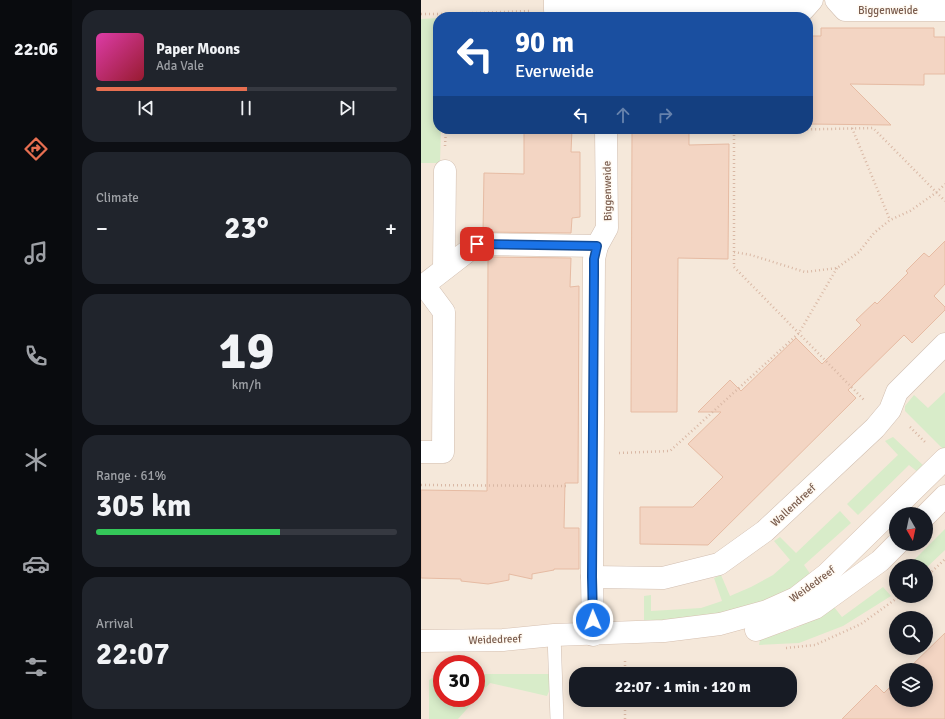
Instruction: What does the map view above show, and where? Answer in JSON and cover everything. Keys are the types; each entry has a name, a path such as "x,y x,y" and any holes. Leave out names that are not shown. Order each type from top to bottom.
{"street":[{"path":"723,12 803,10 812,0"},
{"name":"Biggenweide","path":"836,0 845,10 945,10"},
{"path":"555,5 599,12"},
{"name":"Biggenweide","path":"593,635 592,454 594,259 597,246 607,228 606,134"},
{"path":"444,268 445,171"},
{"path":"421,452 443,452 444,312 422,285 477,244 597,246"},
{"name":"Wallendreef","path":"592,577 663,578 719,564 765,531 887,414 897,392 945,344"},
{"name":"Weidedreef","path":"421,641 503,640 665,631 721,624 767,611 796,598 827,574 944,460"},
{"path":"933,508 945,496"},
{"name":"Weidedreef","path":"593,635 625,642 666,643 721,639 763,628 815,608 880,560 890,551"}],"lane":[{"path":"554,636 557,719"}],"path":[{"path":"487,12 555,5"},
{"path":"421,14 433,15"},
{"path":"852,128 889,220"},
{"path":"813,129 873,128 945,201"},
{"path":"733,134 734,267 799,333 887,414 906,422 944,460"},
{"path":"592,454 670,451 799,333 837,268 859,252 874,233 889,220 910,211 937,192 945,184"},
{"path":"734,252 751,255 805,272 837,268"},
{"path":"421,485 593,487"},
{"path":"933,570 945,559"},
{"path":"625,707 625,719"}],"shaded area":[{"path":"421,0 945,0 945,719 421,719"}],"green space":[{"path":"433,18 433,134 441,134 440,163 421,163 421,19"},
{"path":"945,392 945,447 943,449 905,411 905,406 914,395 928,408"},
{"path":"893,437 925,467 919,473 909,465 858,515 847,504 898,455 885,441"},
{"path":"840,511 851,523 804,565 811,575 777,597 726,616 644,622 644,596 651,595 651,611 701,608 722,601 714,578 721,575 730,596 773,575 790,560 774,541 780,537 796,553"},
{"path":"945,529 945,550 933,561 933,559 915,559 923,551 933,551 933,541"},
{"path":"883,587 889,594 889,597 843,626 799,643 759,645 760,640 798,627 834,607 842,617"},
{"path":"485,674 549,674 550,689 547,696 490,683 485,689"},
{"path":"433,678 433,707 469,707 458,719 429,719 429,680"}],"building":[{"path":"821,28 934,28 934,37 945,37 945,74 924,74 924,85 850,84 891,125 813,124 813,36 821,36"},
{"path":"524,134 572,134 571,152 580,152 580,217 572,218 571,233 483,232 484,173 524,174"},
{"path":"632,134 689,134 689,145 729,144 728,259 678,258 677,412 631,412"},
{"path":"945,241 945,284 934,296 945,307 945,310 912,343 904,335 848,390 856,398 708,545 640,544 640,507 693,507 723,477 688,444 721,412 698,412 730,380 741,391 796,338 822,364 861,325 856,320 875,302 877,304 908,273 906,271 924,253 929,257"},
{"path":"488,257 571,258 570,287 579,286 578,483 565,483 564,528 579,528 579,569 554,569 532,574 532,579 509,574 509,580 488,584 461,581 461,579 421,578 421,490 487,491"},
{"path":"945,633 945,719 842,719 876,685 884,693 889,688 889,707 933,707 933,663 914,663 922,655 933,655 933,645"}],"route":[{"path":"477,244 597,246 594,259 593,620"}]}
